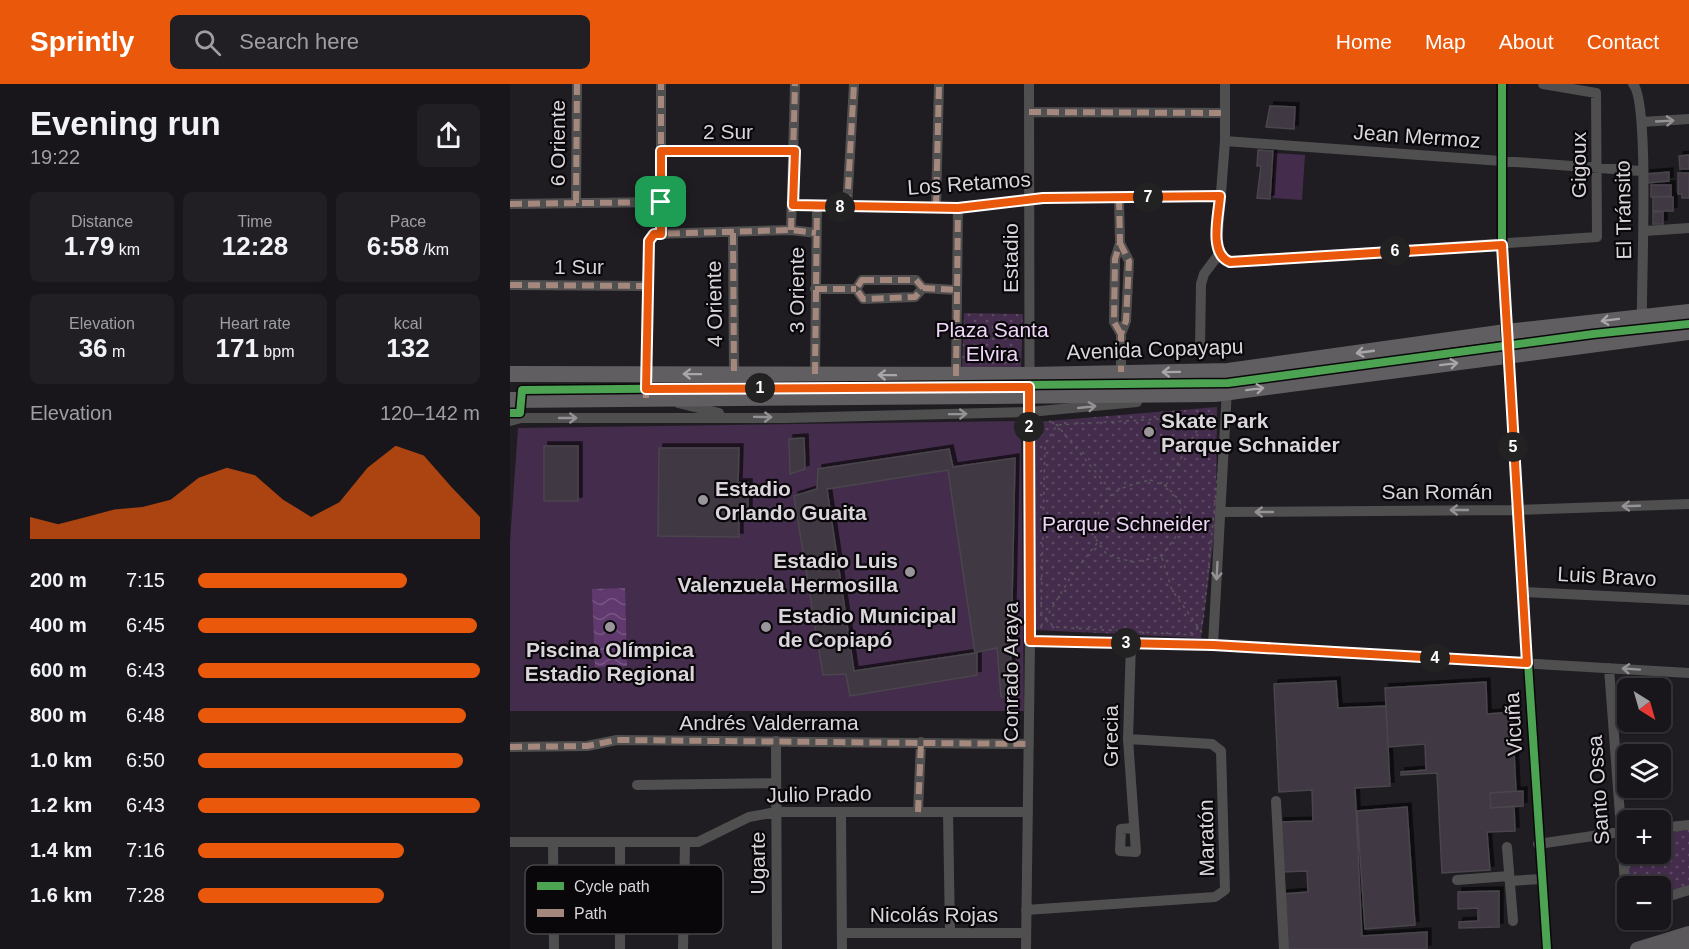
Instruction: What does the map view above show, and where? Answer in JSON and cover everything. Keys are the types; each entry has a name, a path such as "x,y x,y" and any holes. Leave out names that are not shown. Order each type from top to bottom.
{"highway":[{"name":"Avenida Copayapu","path":"510,374 956,376 1228,372 1506,332 1689,312"},
{"path":"1507,356 1524,339 1544,328"},
{"name":"Avenida Copayapu","path":"510,400 652,398 1029,404 1221,393 1689,332"}],"main road":[{"path":"1637,949 1689,933"},
{"path":"1668,949 1689,944"}],"street":[{"name":"6 Oriente","path":"576,203 577,84"},
{"path":"657,234 661,202 661,84"},
{"path":"791,230 795,151 795,84"},
{"path":"847,207 854,84"},
{"path":"936,207 939,84"},
{"name":"Estadio","path":"1029,84 1029,404"},
{"path":"1225,84 1225,141 1217,245 1219,254 1230,262 1502,245"},
{"name":"Vicuña","path":"1502,84 1502,245 1507,356 1544,946"},
{"name":"Gigoux","path":"1502,245 1597,237 1596,93 1543,84"},
{"name":"El Tránsito","path":"1633,84 1640,98 1642,122 1641,171 1645,231 1642,338"},
{"path":"1029,112 1225,113"},
{"path":"1642,122 1689,120"},
{"name":"Jean Mermoz","path":"1225,141 1641,171"},
{"name":"2 Sur","path":"661,151 795,151"},
{"name":"Los Retamos","path":"793,205 958,208 1043,198 1220,196"},
{"path":"1119,198 1120,243 1114,259 1114,322 1121,334 1121,372"},
{"path":"510,204 661,202"},
{"name":"3 Oriente","path":"815,374 817,206"},
{"path":"956,376 958,208"},
{"path":"1645,231 1689,228"},
{"path":"652,398 647,373 649,241 657,234 791,230 816,233"},
{"name":"4 Oriente","path":"733,233 734,374"},
{"path":"1200,348 1201,284 1204,274 1219,254"},
{"path":"856,289 862,280 916,280 923,288 956,290"},
{"name":"1 Sur","path":"510,285 648,286"},
{"path":"856,289 863,299 915,297 923,288"},
{"path":"815,289 856,289"},
{"path":"1213,645 1221,393 1228,372"},
{"name":"Avenida Copayapu","path":"652,398 735,417"},
{"name":"Avenida Copayapu","path":"510,421 521,418 735,417 1029,404"},
{"name":"Conrado Araya","path":"1026,949 1030,641 1029,404"},
{"name":"San Román","path":"1217,517 1689,504"},
{"name":"Luis Bravo","path":"1523,592 1689,600"},
{"path":"1030,641 1213,645 1689,673"},
{"name":"Grecia","path":"1131,644 1128,739 1132,828"},
{"name":"Santo Ossa","path":"1609,668 1622,810"},
{"name":"Maratón","path":"1026,910 1215,897 1225,890 1221,751 1212,744 1128,739"},
{"name":"Andrés Valderrama","path":"510,747 586,746 617,740 1029,744"},
{"name":"Ugarte","path":"776,741 777,949"},
{"path":"918,812 921,742"},
{"path":"637,785 776,783"},
{"path":"1276,801 1284,949"},
{"path":"948,812 950,933"},
{"name":"Julio Prado","path":"510,842 685,843 709,838 758,814 1028,812"},
{"path":"841,814 842,949"},
{"path":"1671,827 1689,825"},
{"path":"1538,844 1617,832"},
{"path":"553,842 553,865"},
{"path":"621,842 621,865"},
{"path":"685,843 685,865"},
{"path":"1507,847 1513,921"},
{"path":"1457,880 1541,879"},
{"path":"1671,896 1689,890"},
{"name":"Nicolás Rojas","path":"842,933 1026,933"},
{"path":"554,934 554,949"},
{"path":"620,934 620,949"},
{"path":"683,934 683,949"}],"path":[{"path":"1058,425 1045,444 1041,613 1054,627 1192,635 1203,622 1217,517 1222,431 1212,416"},
{"path":"1058,425 1212,416"},
{"path":"1166,486 1195,433 1212,416"},
{"path":"1058,425 1113,494"},
{"path":"1150,480 1166,486 1180,501 1182,528 1161,557 1133,562 1107,555 1091,532 1100,506 1122,486 1150,480"},
{"path":"1182,520 1217,517"},
{"path":"1046,618 1072,575 1098,542"},
{"path":"1161,557 1172,590 1197,629"}],"green space":[{"path":"1275,153 1305,155 1302,200 1273,198"},
{"name":"Plaza Santa Elvira","path":"964,313 1023,314 1021,369 962,367"},
{"name":"Parque Schneider","path":"1217,407 1216,521 1201,638 1036,630 1036,422"},
{"name":"Estadio Municipal de Copiapó","path":"1021,421 1024,711 510,711 510,542 518,428"},
{"path":"1689,830 1689,885 1671,891 1671,876 1628,876 1627,864 1671,864 1671,832"}],"water":[{"name":"Piscina Olímpica Estadio Regional","path":"625,588 627,666 595,667 592,589"}],"building":[{"path":"1270,106 1295,107 1294,129 1266,127"},
{"path":"1258,150 1273,151 1270,199 1257,198 1261,166 1257,166"},
{"path":"1689,155 1689,169 1680,169 1679,156"},
{"path":"1669,172 1669,181 1647,183 1646,174"},
{"path":"1678,173 1689,173 1689,198 1682,198 1682,194 1678,194"},
{"path":"1651,185 1671,185 1671,196 1651,197"},
{"path":"1653,197 1673,197 1673,211 1653,211"},
{"path":"1653,212 1663,212 1663,224 1653,224"},
{"path":"804,438 805,469 790,474 789,439"},
{"path":"544,446 578,446 578,501 544,501"},
{"name":"Estadio Orlando Guaita","path":"659,448 739,448 738,483 748,483 748,517 739,517 739,537 658,536"},
{"path":"949,449 953,467 1015,458 1010,697 1001,697 997,648 977,652 977,675 850,696 846,674 823,675 794,496 817,489 818,469","holes":["948,470 975,653 854,671 827,489"]},
{"path":"1336,681 1338,708 1386,706 1390,786 1355,788 1362,936 1427,932 1427,949 1286,949 1283,894 1308,892 1307,871 1282,872 1280,822 1313,821 1312,790 1279,792 1274,684"},
{"path":"1486,682 1487,714 1512,712 1516,791 1490,793 1491,808 1514,806 1515,831 1487,832 1490,870 1442,873 1437,773 1401,775 1401,772 1426,770 1425,744 1388,747 1385,688"},
{"path":"1523,791 1523,806 1491,808 1490,793"},
{"path":"1407,807 1415,925 1365,929 1357,811"},
{"path":"1499,891 1499,927 1459,928 1459,922 1478,921 1478,908 1458,909 1458,892"}],"marked path":[{"path":"576,203 577,84"},
{"path":"661,84 661,234"},
{"path":"791,230 795,84"},
{"path":"847,207 854,84"},
{"path":"936,207 939,84"},
{"path":"1029,112 1225,113"},
{"path":"661,151 795,151"},
{"path":"793,205 958,208 1043,198 1220,196"},
{"path":"1119,198 1120,243 1115,259 1114,322 1121,334"},
{"path":"510,204 661,202"},
{"path":"815,374 817,206"},
{"path":"956,376 958,208"},
{"path":"646,398 649,241 653,234 791,230 816,233"},
{"path":"733,233 734,374"},
{"path":"1120,243 1129,261 1126,321 1121,334 1121,372"},
{"path":"862,280 916,280 923,288 915,297 863,299 856,289 862,280"},
{"path":"510,285 648,286"},
{"path":"923,288 956,290"},
{"path":"815,289 856,289"},
{"path":"510,747 587,746 617,740 1029,744"},
{"path":"918,812 921,742"}],"cycle path":[{"path":"1502,84 1502,245 1506,332 1547,949"},
{"path":"510,413 520,413 522,390 1228,383 1593,334 1689,324"}],"place":[{"name":"Skate Park Parque Schnaider","path":"1149,432"},
{"name":"Estadio Orlando Guaita","path":"703,500"},
{"name":"Estadio Luis Valenzuela Hermosilla","path":"910,572"},
{"name":"Piscina Olímpica Estadio Regional","path":"610,627"},
{"name":"Estadio Municipal de Copiapó","path":"766,627"}],"route":[{"path":"661,151 795,151 793,205 958,208 1043,198 1220,196 1217,250 1224,259 1230,262 1502,245 1527,663 1213,645 1030,641 1029,387 646,389 649,241 654,234 661,234 661,202 661,151"}]}
